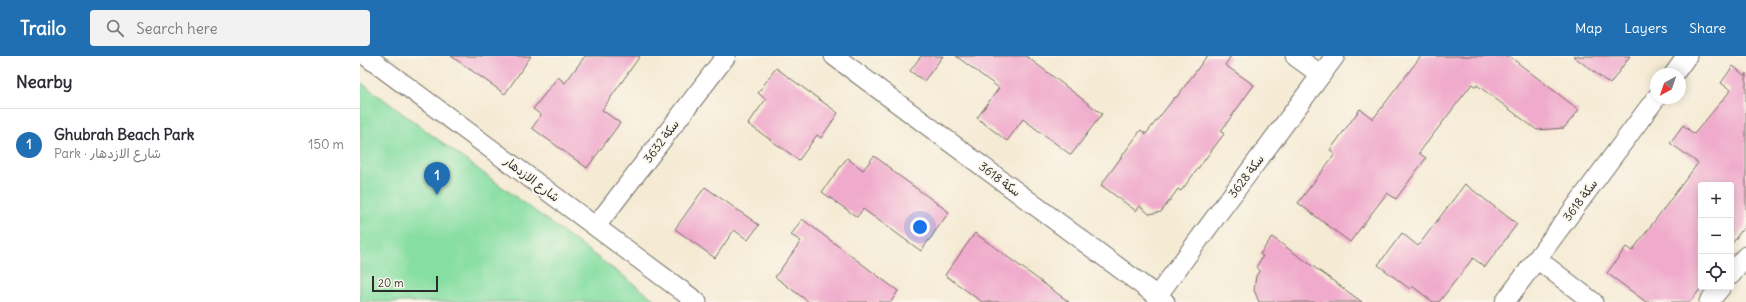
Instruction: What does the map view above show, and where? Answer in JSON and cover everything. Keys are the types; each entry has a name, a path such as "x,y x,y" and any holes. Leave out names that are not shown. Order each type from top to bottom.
{"street":[{"name":"شارع الازدهار","path":"366,56 697,302"},
{"name":"سكة 3632","path":"596,226 726,56"},
{"name":"سكة 3618","path":"834,56 1161,299"},
{"path":"1295,56 1320,75"},
{"name":"سكة 3628","path":"1161,299 1335,56"},
{"path":"1678,68 1687,56"},
{"name":"سكة 3618","path":"1505,302 1652,104"},
{"path":"1734,271 1746,256"},
{"path":"1537,259 1592,302"},
{"path":"1709,302 1719,290"}],"green space":[{"path":"360,82 658,302 360,302"}],"building":[{"path":"451,56 531,56 505,94"},
{"path":"585,56 640,56 602,110 620,123 587,168 532,128 541,115 533,109 558,77 565,83"},
{"path":"921,56 943,56 924,81 910,71"},
{"path":"956,56 1026,56 1102,114 1071,155 1023,119 1007,141 977,118 999,88"},
{"path":"1207,56 1231,56 1225,65 1254,85 1221,131 1224,134 1181,191 1178,189 1161,212 1149,214 1140,206 1136,211 1101,185 1141,130 1146,134 1175,97 1176,98"},
{"path":"1421,56 1509,56 1579,110 1564,128 1537,130 1477,85 1476,87 1472,84 1419,153 1426,158 1396,199 1387,193 1350,242 1298,203 1335,154 1330,150 1360,109 1373,119"},
{"path":"1573,56 1630,56 1610,84"},
{"path":"1733,66 1744,75 1746,73 1746,224 1734,241 1734,182 1698,182 1698,290 1699,290 1690,302 1646,302 1607,273 1626,247 1632,251 1698,163 1670,143 1683,125 1694,134 1731,90 1721,83"},
{"path":"776,68 838,113 821,138 817,135 799,160 748,124 766,99 758,93"},
{"path":"874,156 949,212 921,251 863,209 857,217 822,192 847,158 863,170"},
{"path":"1465,184 1517,224 1485,267 1473,258 1439,302 1433,302 1412,286 1410,289 1378,265 1402,233 1418,246"},
{"path":"705,187 759,225 748,240 734,230 715,258 675,229"},
{"path":"802,219 898,291 891,302 809,302 775,277 801,241 791,235"},
{"path":"975,233 1069,302 982,302 945,275"},
{"path":"1272,237 1362,302 1259,302 1254,290 1256,276 1260,270 1256,267 1263,256 1260,254"}],"place":[{"name":"Ghubrah Beach Park","path":"437,195"}]}
